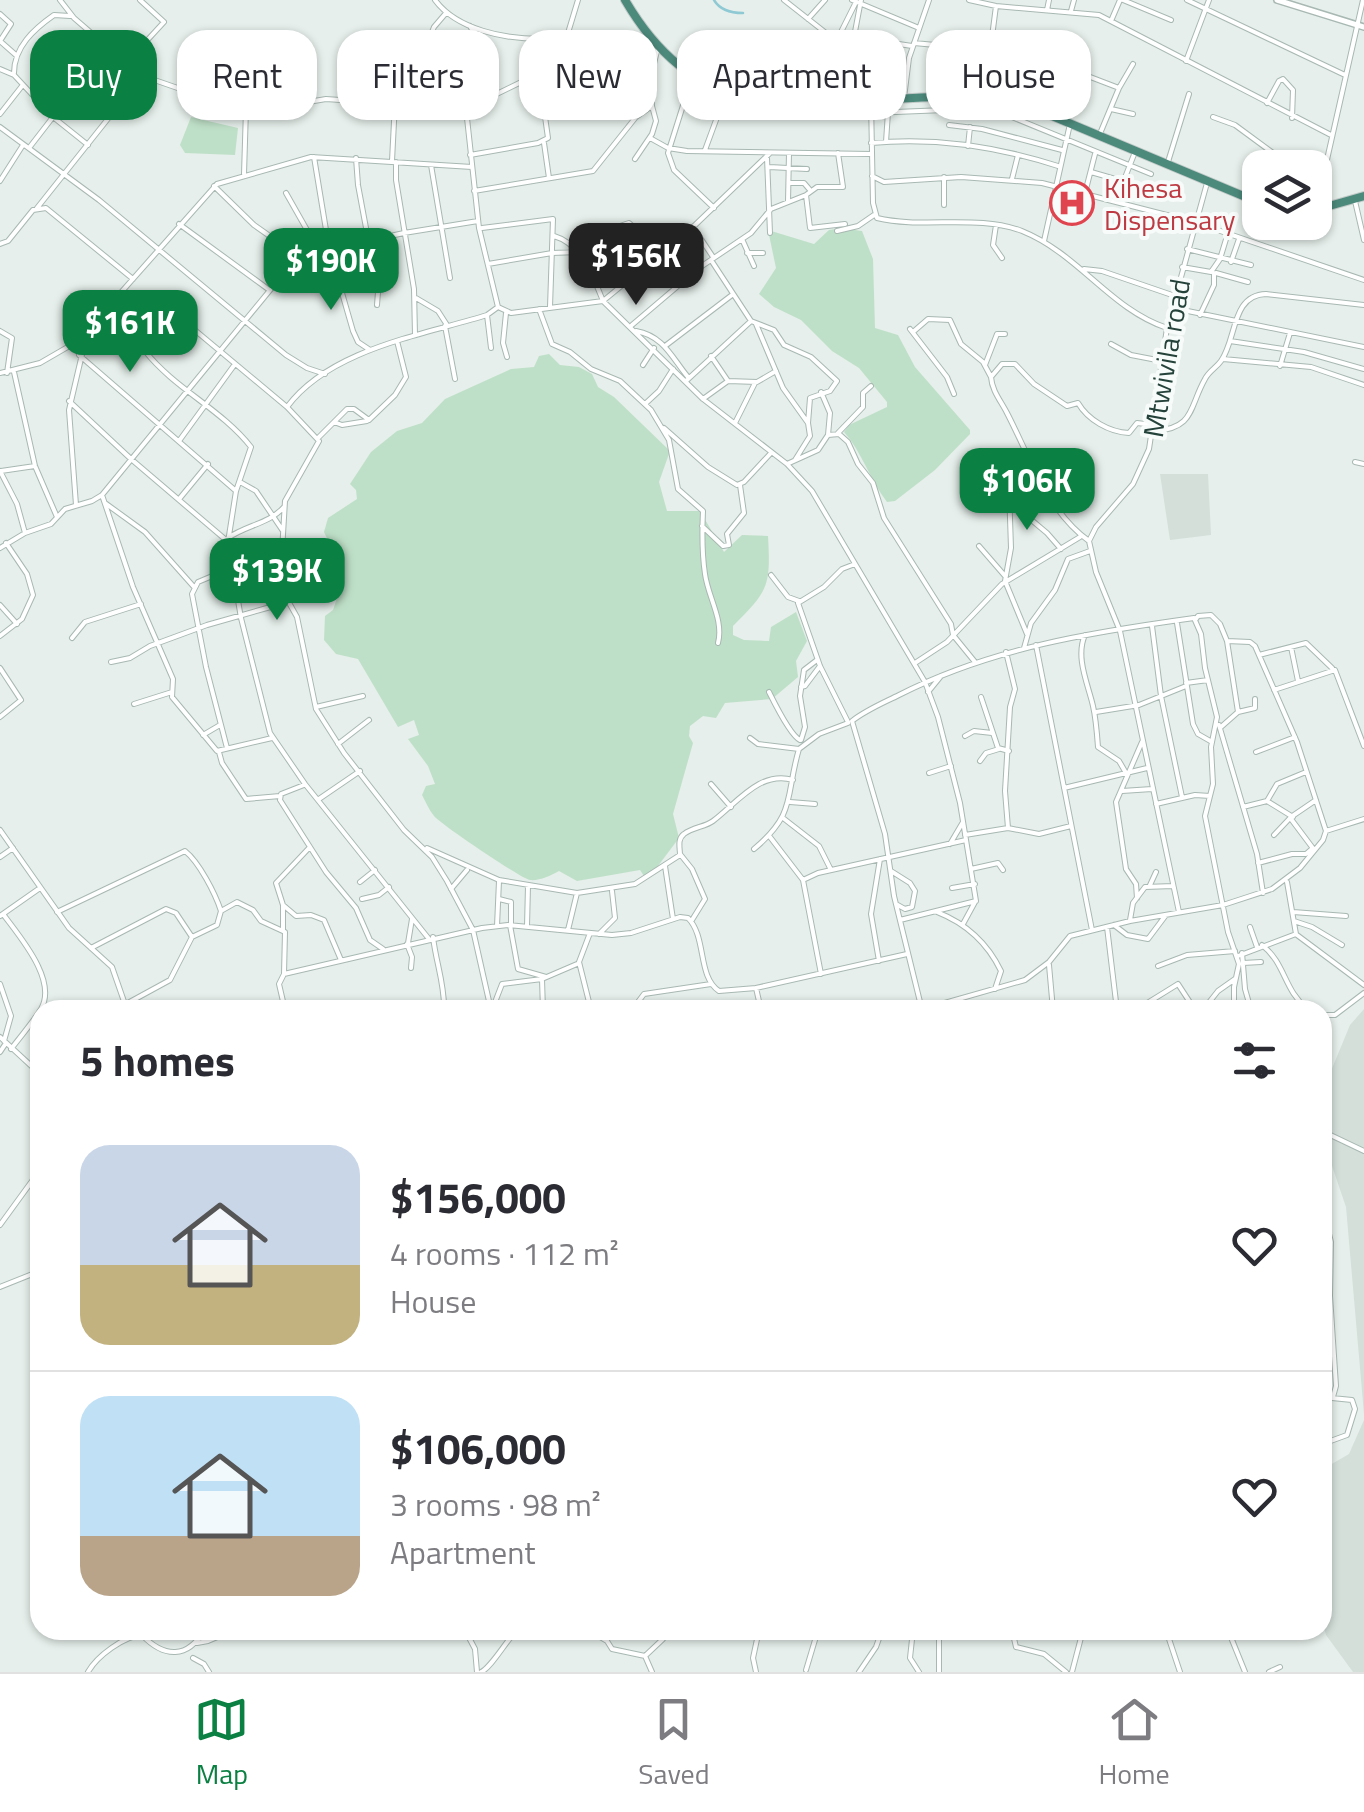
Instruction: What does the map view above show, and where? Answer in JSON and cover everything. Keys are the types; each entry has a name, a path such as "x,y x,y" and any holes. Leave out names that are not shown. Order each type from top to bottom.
{"highway":[{"path":"625,0 658,47 677,63"},
{"path":"1060,120 1242,196"},
{"path":"1332,206 1360,198"}],"street":[{"path":"60,0 88,30"},
{"path":"140,0 164,22 157,30"},
{"path":"435,0 446,13 470,26 519,39"},
{"path":"569,30 578,0"},
{"path":"784,0 822,30"},
{"path":"808,19 825,0"},
{"path":"906,86 913,44 929,0"},
{"path":"969,0 1020,9 1071,11 1111,21 1331,135"},
{"path":"1020,9 1022,0"},
{"path":"1047,10 1050,0"},
{"path":"1071,11 1074,0"},
{"path":"1111,21 1122,0 1171,20"},
{"path":"1187,0 1345,74"},
{"path":"1186,61 1209,0"},
{"path":"1329,150 1364,0"},
{"path":"1281,1 1360,26"},
{"path":"857,2 919,28"},
{"path":"842,30 857,2"},
{"path":"855,30 857,2"},
{"path":"992,30 998,4"},
{"path":"434,30 446,13"},
{"path":"0,14 11,24 0,41 17,56"},
{"path":"14,75 25,40 49,19 65,14 74,18"},
{"path":"470,26 472,30"},
{"path":"906,43 926,45"},
{"path":"1100,136 1118,88 1133,64"},
{"path":"0,69 14,75 30,94"},
{"path":"1091,78 1118,88"},
{"path":"1266,104 1279,81 1284,80 1293,88 1292,118"},
{"path":"0,114 22,86"},
{"path":"1167,165 1189,94"},
{"path":"1111,109 1133,114"},
{"path":"1214,117 1235,125 1269,150"},
{"path":"0,181 50,120"},
{"path":"57,120 88,145"},
{"path":"0,244 8,241 37,208 107,120"},
{"path":"244,174 246,120"},
{"path":"394,120 394,161 416,298 415,335"},
{"path":"467,120 479,224 498,307 506,312 603,301 694,228 768,155"},
{"path":"470,155 544,141 550,133 548,120"},
{"path":"474,191 593,171 634,120"},
{"path":"634,159 650,138 656,120"},
{"path":"677,120 668,148 674,170 714,208"},
{"path":"704,152 716,120"},
{"path":"871,120 874,215 880,220 1016,229 1083,269 1133,314 1167,328"},
{"path":"886,142 887,120"},
{"path":"1021,120 1151,174"},
{"path":"1044,243 1070,124"},
{"path":"949,125 1062,150"},
{"path":"0,127 99,200 303,366 325,374"},
{"path":"968,146 970,127"},
{"path":"650,138 668,148 704,152 871,154"},
{"path":"544,141 549,178"},
{"path":"871,143 968,146 1018,154 1058,166"},
{"path":"1113,159 1118,144"},
{"path":"1124,180 1134,152"},
{"path":"788,202 789,153"},
{"path":"1085,193 1096,153"},
{"path":"631,326 712,259 742,240 771,209 817,187 844,187 838,154"},
{"path":"1012,179 1018,154"},
{"path":"768,155 770,233"},
{"path":"314,157 329,248 353,331 358,342 370,350"},
{"path":"7,373 68,349 214,186 244,174 314,157 472,167"},
{"path":"356,158 377,305"},
{"path":"431,165 450,278"},
{"path":"768,167 807,169"},
{"path":"1091,172 1143,187"},
{"path":"872,176 884,182 944,177 1012,179 1056,186 1194,222 1364,280"},
{"path":"944,177 944,205"},
{"path":"873,194 884,182"},
{"path":"789,183 804,183 810,228 845,224"},
{"name":"Mtwivila road","path":"1089,541 1141,471 1153,428 1167,328 1207,183"},
{"path":"214,186 254,225 298,256"},
{"path":"286,193 307,230 329,248"},
{"path":"1360,198 1364,239"},
{"path":"37,208 52,212 132,279"},
{"path":"837,231 858,226 874,215"},
{"path":"0,548 51,524 63,510 102,495 298,256 404,233 479,224 492,229 549,218 553,221 554,236 550,307"},
{"path":"488,264 575,250 594,244 605,232 629,223 651,242 667,248"},
{"path":"179,224 270,290"},
{"path":"996,225 993,245 1002,258"},
{"path":"694,228 732,295 754,323 783,388 808,423"},
{"path":"554,236 575,250 593,274 603,301 687,379"},
{"path":"1200,315 1214,285 1213,273 1227,236"},
{"path":"1232,262 1239,239"},
{"path":"742,240 754,266"},
{"path":"1187,249 1251,264"},
{"path":"747,253 764,253"},
{"path":"1182,267 1248,282"},
{"path":"1083,269 1102,271 1175,296"},
{"path":"665,346 732,295"},
{"path":"992,377 1002,364 1016,364 1034,384 1067,406 1078,403 1088,415 1115,432 1128,434 1137,423 1174,428 1182,424 1205,378 1223,359 1243,305 1256,295 1364,305"},
{"path":"416,298 438,311 446,326 455,379"},
{"path":"287,407 325,374 370,350 487,315 498,307"},
{"path":"540,308 552,344 620,382 716,473 740,485"},
{"path":"1172,308 1364,347"},
{"path":"172,311 196,334 236,362 318,438 319,443 290,489 284,507 281,568 316,707 338,744 404,830 432,857 473,930 490,1000"},
{"path":"506,312 503,343 507,357"},
{"path":"487,315 491,348"},
{"path":"954,394 947,376 912,330 932,318 950,320 962,344 985,365 994,390 1026,448 1030,466 1066,518 1089,541 1120,631 1179,912"},
{"path":"687,379 754,323"},
{"path":"754,323 774,330 784,344 810,357 836,380 836,386 809,400 810,433 795,460"},
{"path":"0,331 12,338 7,373 36,466 57,517"},
{"path":"76,505 69,401 87,331"},
{"path":"636,331 649,334 665,346 703,399 787,464 812,491 915,663 951,766 978,897 963,924"},
{"path":"1280,366 1290,333"},
{"path":"985,365 993,338 1005,334"},
{"path":"334,422 369,420 395,394 406,379 397,341"},
{"path":"1230,341 1286,349 1364,368"},
{"path":"1110,344 1130,356 1162,361"},
{"path":"643,366 654,348"},
{"path":"145,351 251,447 236,491 228,540 241,618 272,738 431,938 438,974 446,988 445,1000"},
{"path":"79,355 236,491"},
{"path":"711,356 728,381"},
{"path":"1223,359 1311,367 1364,385"},
{"path":"179,441 236,362"},
{"path":"645,404 674,368"},
{"path":"703,399 728,381 755,383 776,371"},
{"path":"735,424 755,383"},
{"path":"838,434 863,407 863,393 871,386"},
{"path":"787,464 818,450 828,435 830,413 821,392"},
{"path":"69,401 131,460 228,540"},
{"path":"318,438 352,408 369,420"},
{"path":"662,425 669,440 678,489 702,509 706,580 721,630 718,643"},
{"path":"810,433 838,434 846,439 859,466 872,480 884,518 951,624 954,636 975,662"},
{"path":"740,485 771,453"},
{"path":"1355,462 1364,464"},
{"path":"180,498 208,464"},
{"path":"25,533 17,504 0,471 36,466"},
{"path":"1049,492 1062,473"},
{"path":"1006,579 1011,548 1009,487 1018,479 1042,482"},
{"path":"240,482 254,488 284,531"},
{"path":"702,526 723,546 730,546 728,533 744,513 740,485"},
{"path":"102,495 174,679 172,697 219,752 222,764 243,796 256,800 280,796 305,784"},
{"path":"1010,502 1061,550"},
{"path":"105,504 145,532 194,587"},
{"path":"228,540 274,517 284,507"},
{"path":"112,523 120,513"},
{"path":"915,663 954,636 1006,579 1081,536"},
{"path":"1024,648 1026,634 1055,590 1081,536"},
{"path":"0,636 30,606 33,590 28,574 6,544"},
{"path":"979,546 1006,579 1026,634"},
{"path":"194,587 217,574 229,550"},
{"path":"1070,556 1090,551"},
{"path":"230,563 281,568"},
{"path":"799,602 824,588 842,569 855,564"},
{"path":"771,575 788,597 799,602 818,663 850,722 867,766 919,1000"},
{"path":"194,587 192,599 227,748"},
{"path":"111,662 130,658 200,628 276,605 284,588"},
{"path":"284,588 320,591"},
{"path":"72,638 86,622 142,604"},
{"path":"0,605 16,624"},
{"path":"802,741 850,722 924,682 1006,652 1085,634 1196,619 1206,614 1216,619 1226,642 1238,712"},
{"path":"1196,619 1217,721 1244,807 1263,892"},
{"path":"1176,621 1195,732 1212,742"},
{"path":"1152,626 1161,696 1182,797"},
{"path":"1085,634 1082,660 1098,747 1118,761 1135,789"},
{"path":"1226,642 1250,642 1256,646 1295,737 1326,831"},
{"path":"1259,655 1308,644 1339,676 1364,746"},
{"path":"1036,645 1092,930"},
{"path":"1290,646 1298,682"},
{"path":"1006,652 1016,686 1010,707 1005,791 1008,828"},
{"path":"754,850 783,818 789,802 805,727 801,687 805,668 818,663"},
{"path":"0,668 21,700 0,717"},
{"path":"1274,690 1333,669"},
{"path":"928,692 941,676"},
{"path":"1094,712 1134,706 1208,680"},
{"path":"134,704 172,692"},
{"path":"769,692 790,733 802,741"},
{"path":"316,707 362,696"},
{"path":"981,698 998,749"},
{"path":"1220,728 1238,712 1254,708 1255,699"},
{"path":"1354,720 1363,715"},
{"path":"338,744 369,720"},
{"path":"1217,721 1212,742 1213,784 1206,816 1223,905 1243,963 1249,1000"},
{"path":"202,735 220,725"},
{"path":"965,736 974,731 992,733"},
{"path":"1256,752 1295,737"},
{"path":"219,752 272,738"},
{"path":"750,738 758,744 799,748"},
{"path":"1130,921 1137,898 1136,884 1126,869 1123,831 1116,807 1142,742"},
{"path":"980,761 986,753 1009,751"},
{"path":"928,773 951,766"},
{"path":"1064,788 1148,768"},
{"path":"318,799 360,771"},
{"path":"1244,807 1267,800 1277,784 1307,771"},
{"path":"692,920 706,899 680,854 684,834 708,825 766,780 793,780"},
{"path":"711,784 730,806"},
{"path":"1120,791 1152,789"},
{"path":"280,796 310,848 356,908 370,940 383,949"},
{"path":"1156,804 1182,797 1210,796"},
{"path":"1267,800 1291,818 1314,849"},
{"path":"1274,835 1316,800"},
{"path":"789,802 815,804"},
{"path":"783,818 819,846 831,870"},
{"path":"958,1000 1025,980 1049,962 1070,936 1223,905 1263,892 1286,881 1326,831 1364,819"},
{"path":"950,844 964,821"},
{"path":"804,880 831,870 1008,828 1039,834 1071,826"},
{"path":"0,830 57,912 112,967 123,1000"},
{"path":"769,836 804,880 821,974"},
{"path":"420,844 500,880 578,893 635,884 680,854"},
{"path":"0,857 13,848"},
{"path":"283,1000 279,984 284,974 283,905 276,883 310,848"},
{"path":"1258,863 1314,849"},
{"path":"57,912 185,851 214,887 221,911 219,923 192,937 170,980 139,1000"},
{"path":"879,961 871,914 880,860"},
{"path":"972,869 998,863 1003,870"},
{"path":"665,866 673,919"},
{"path":"450,889 468,868"},
{"path":"360,882 375,870"},
{"path":"891,871 915,891 912,907 896,904"},
{"path":"1137,898 1156,872"},
{"path":"497,926 500,880"},
{"path":"1286,881 1296,934 1364,985"},
{"path":"952,888 975,884"},
{"path":"1150,884 1173,886"},
{"path":"527,926 528,885"},
{"path":"362,899 379,895 389,887"},
{"path":"40,888 2,915 37,961 43,1000"},
{"path":"599,934 616,918 612,888"},
{"path":"568,930 578,893"},
{"path":"498,899 511,902 510,925 518,969 544,978"},
{"path":"900,920 975,901"},
{"path":"221,911 242,902 261,921 283,931"},
{"path":"283,905 296,916 311,915 324,920 341,960"},
{"path":"91,948 163,909 173,910 192,937"},
{"path":"937,912 963,924 990,951 1001,969 995,990"},
{"path":"1292,912 1346,916"},
{"path":"1114,925 1126,935 1148,939 1166,915"},
{"path":"412,916 407,944 412,968"},
{"path":"284,974 497,926 599,934 631,933 680,917 692,920"},
{"path":"692,920 711,984 720,991 756,988 907,954"},
{"path":"1294,922 1312,927 1342,945"},
{"path":"1107,927 1116,1000"},
{"path":"1250,927 1260,946 1274,957 1296,1000"},
{"path":"496,1000 502,984 544,978 572,968 579,962 590,933"},
{"path":"1158,966 1187,956 1238,953 1296,934"},
{"path":"1235,1000 1238,953"},
{"path":"579,962 588,1000"},
{"path":"1049,962 1052,1000"},
{"path":"1243,963 1262,962"},
{"path":"543,1000 544,978"},
{"path":"1212,1000 1236,978"},
{"path":"0,984 11,1016 0,1052"},
{"path":"640,1000 644,994 711,984"},
{"path":"1152,1000 1178,984 1188,1000"},
{"path":"756,988 759,1000"},
{"path":"1332,1015 1364,993"},
{"path":"5,1042 30,1018"},
{"path":"5,1042 30,1065"},
{"path":"1332,1136 1364,1151"},
{"path":"0,1224 30,1184"},
{"path":"0,1287 30,1274"},
{"path":"1332,1325 1336,1386 1332,1398 1352,1400 1356,1410 1348,1435 1332,1441"},
{"path":"88,1672 101,1653 125,1640"},
{"path":"146,1640 154,1648 180,1654 198,1642 212,1640"},
{"path":"469,1640 479,1672 488,1670 508,1640"},
{"path":"605,1640 612,1649 645,1656"},
{"path":"645,1656 661,1640"},
{"path":"756,1672 753,1658 757,1640"},
{"path":"806,1670 815,1640"},
{"path":"859,1672 878,1640"},
{"path":"912,1640 910,1658 919,1672"},
{"path":"939,1640 939,1672"},
{"path":"1014,1640 1016,1647 1044,1654 1069,1672 1080,1640"},
{"path":"1169,1640 1180,1672"},
{"path":"1233,1640 1245,1672"},
{"path":"645,1656 652,1672"},
{"path":"193,1658 209,1672"},
{"path":"1269,1672 1280,1667"}],"shaded area":[{"path":"1160,474 1208,474 1211,535 1170,540"},
{"path":"1364,1009 1364,1414 1346,1207 1332,1166 1332,1068 1350,1025"},
{"path":"1364,1420 1364,1672 1353,1672 1330,1640 1332,1464 1349,1454"}],"green space":[{"path":"190,120 238,128 235,155 185,153 180,145"},
{"path":"768,230 814,244 829,230 862,231 873,259 875,328 898,335 915,367 970,430 935,470 895,501 887,502 844,432 849,425 887,407 887,402 859,368 832,351 801,320 774,307 759,294 776,268"},
{"path":"549,354 560,365 579,367 592,374 598,387 614,397 670,451 659,482 667,511 700,511 724,552 742,535 768,536 765,587 733,626 733,635 744,640 769,641 771,627 796,612 807,641 796,661 798,677 772,699 725,703 716,718 703,716 690,726 693,743 673,814 679,838 658,866 644,876 640,870 577,881 559,871 530,880 450,829 434,816 422,795 426,786 435,784 428,766 408,739 419,735 414,720 398,727 358,659 336,654 324,640 325,616 333,610 338,595 326,561 335,555 324,532 328,518 357,499 350,484 371,452 397,431 422,423 445,399 511,369 534,367 539,356"}],"waterway":[{"path":"714,0 727,10 743,13"}],"place":[{"name":"Kihesa Dispensary","path":"1072,203"}]}
